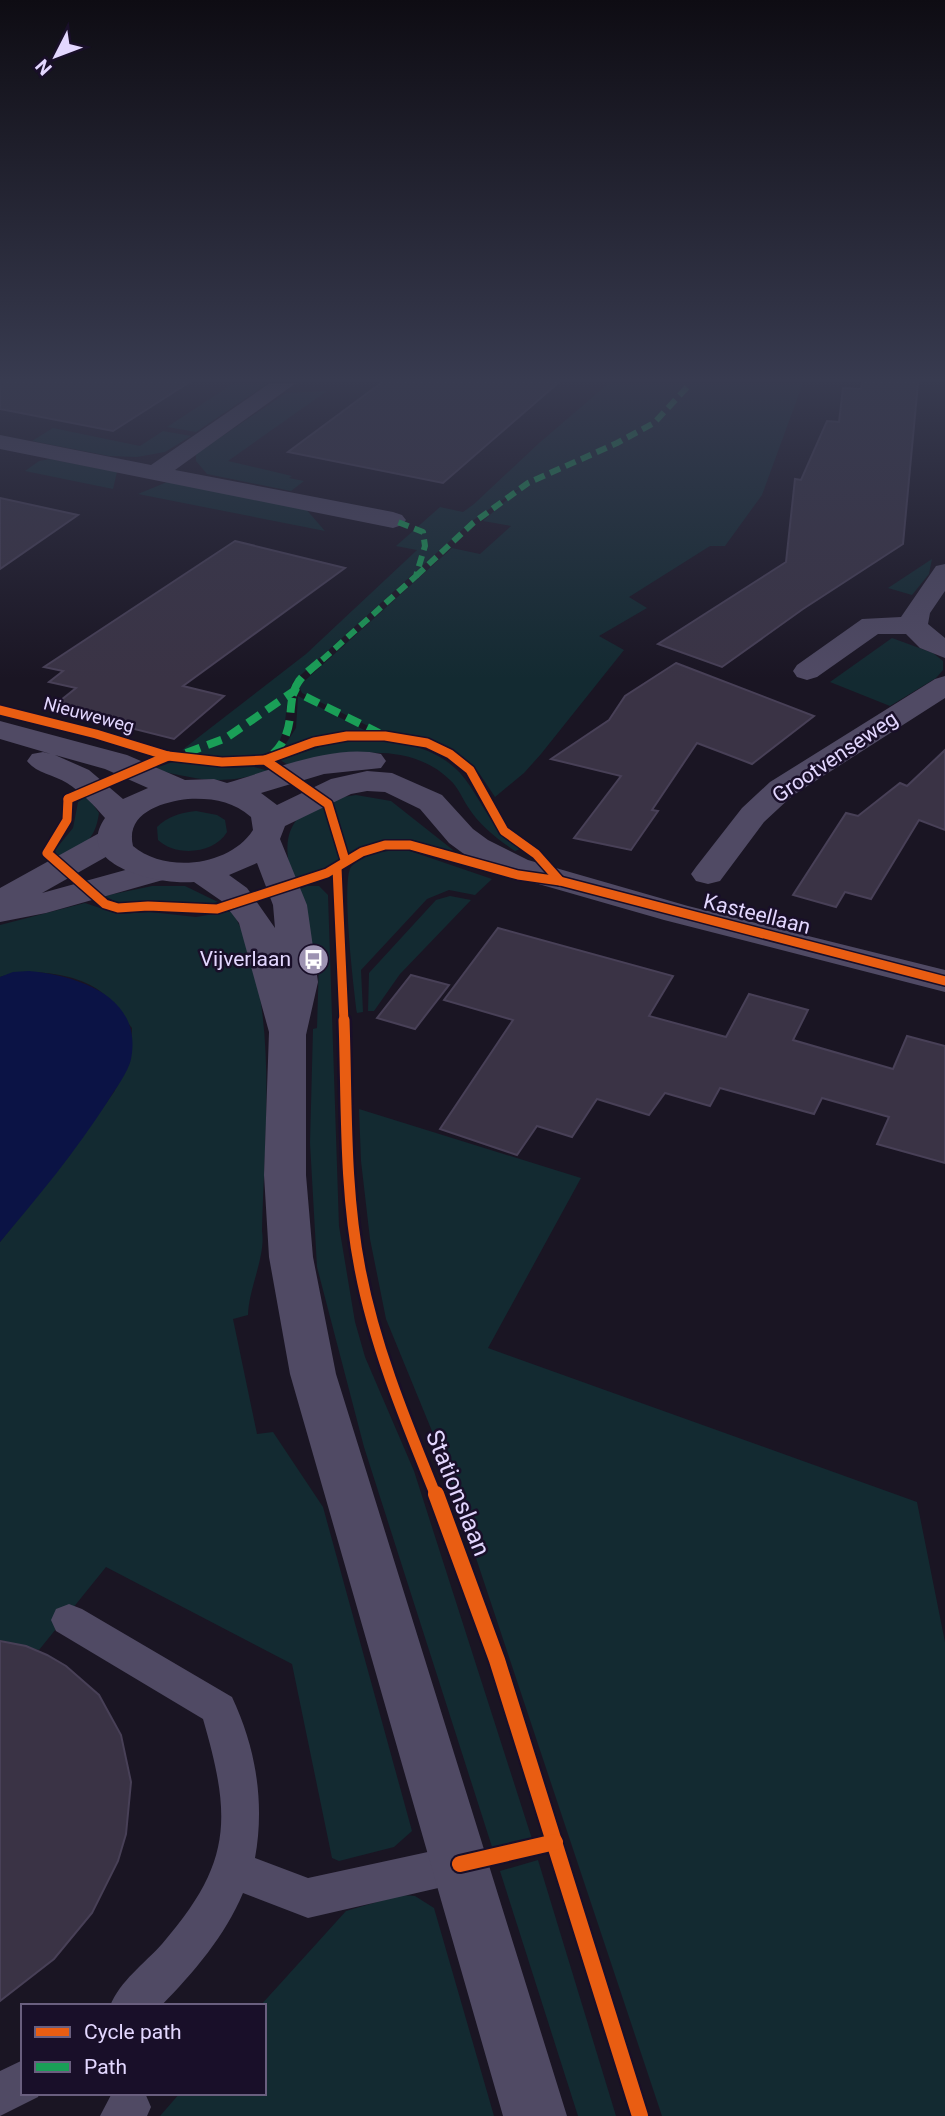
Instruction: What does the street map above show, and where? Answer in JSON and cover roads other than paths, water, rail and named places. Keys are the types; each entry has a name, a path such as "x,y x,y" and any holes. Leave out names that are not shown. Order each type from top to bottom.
{"street":[{"path":"204,482 393,520"},
{"path":"914,625 916,613 945,572"},
{"path":"807,671 872,625 914,625 930,642 945,649"},
{"name":"Grootvenseweg","path":"708,874 753,815 781,789 945,685"},
{"name":"Nieuweweg","path":"0,730 116,762 181,790"},
{"path":"0,749 75,773 95,787 118,827 118,848 127,858 158,871"},
{"name":"Kasteellaan","path":"230,792 322,765 376,761 404,765 422,773 430,783 431,802"},
{"name":"Kasteellaan","path":"158,871 202,872 241,861 268,831 331,789 367,781 392,783 431,802 461,836 476,847 516,867 676,913 945,981"},
{"path":"0,902 118,827 146,800 181,790 215,789 249,799 263,808 295,928 300,982 287,1035 285,1175 290,1243 313,1374 535,2116"},
{"path":"0,912 34,906 158,871"},
{"path":"202,872 236,895 256,922 287,1035"}],"lane":[{"path":"69,1620 219,1709 241,1796 241,1837 234,1870 190,1944 133,2004"},
{"path":"234,1870 308,1898 460,1864"},
{"path":"0,2094 21,2083"}],"place":[{"name":"Vijverlaan","path":"314,959"}]}
